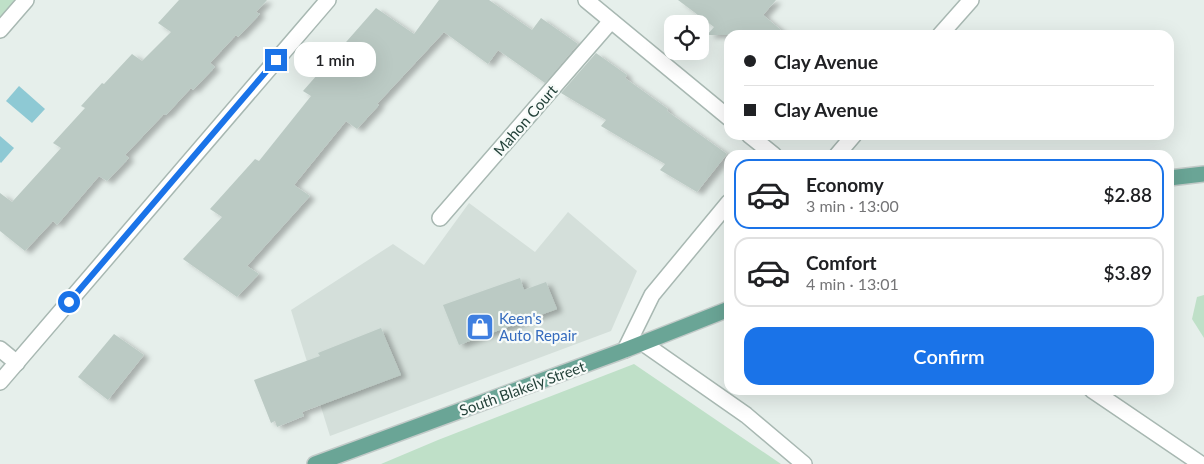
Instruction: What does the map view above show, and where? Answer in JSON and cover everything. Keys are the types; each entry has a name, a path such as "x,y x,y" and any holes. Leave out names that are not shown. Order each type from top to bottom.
{"main road":[{"path":"1174,177 1204,174"},
{"name":"South Blakely Street","path":"315,464 625,350 724,311"}],"street":[{"path":"0,30 26,0"},
{"path":"0,382 328,0"},
{"path":"586,0 724,114"},
{"path":"944,30 971,0"},
{"name":"Mahon Court","path":"440,218 611,21"},
{"path":"756,140 767,150"},
{"path":"841,150 850,140"},
{"path":"625,350 652,295 724,208"},
{"path":"643,343 746,415 804,464"},
{"path":"0,349 17,363"},
{"path":"1099,395 1201,464"}],"shaded area":[{"path":"469,203 535,252 568,212 637,271 611,331 330,436 291,310 393,244 424,265"}],"green space":[{"path":"0,0 25,0 0,26"},
{"path":"1204,295 1204,338 1192,319 1197,297"},
{"path":"634,364 781,464 381,464 438,440"}],"water":[{"path":"19,86 45,109 32,123 6,101"},
{"path":"0,136 14,148 1,163 0,162"}],"building":[{"path":"179,0 267,0 256,12 260,14 238,37 236,35 210,63 215,67 193,90 191,88 166,115 164,114 125,155 129,158 107,181 99,176 57,225 53,221 25,251 0,231 0,193 12,202 61,148 53,143 85,108 81,106 102,83 104,84 132,54 142,61 171,32 158,23"},
{"path":"439,0 489,0 532,30 541,18 578,44 545,83 498,50 488,64 444,32 377,104 379,105 357,129 346,121 294,185 310,196 247,266 259,274 237,297 183,259 222,217 210,209 255,159 259,161 311,96 303,91 376,8 414,34"},
{"path":"678,0 776,0 763,15 781,30 724,30 724,35 709,35 714,27 709,23 709,15 698,15"},
{"path":"596,53 627,75 625,78 668,109 667,111 724,152 724,158 697,192 660,170 665,164 601,126 606,120 561,93"},
{"name":"Keen's Auto Repair","path":"520,278 524,290 546,282 557,309 459,345 443,305"},
{"path":"381,328 401,375 302,412 304,416 277,427 275,421 271,423 254,380 320,356 318,353"},
{"path":"114,334 144,355 108,400 78,377"}],"place":[{"name":"Keen's Auto Repair","path":"480,327"}],"route":[{"path":"69,302 276,60"}]}
